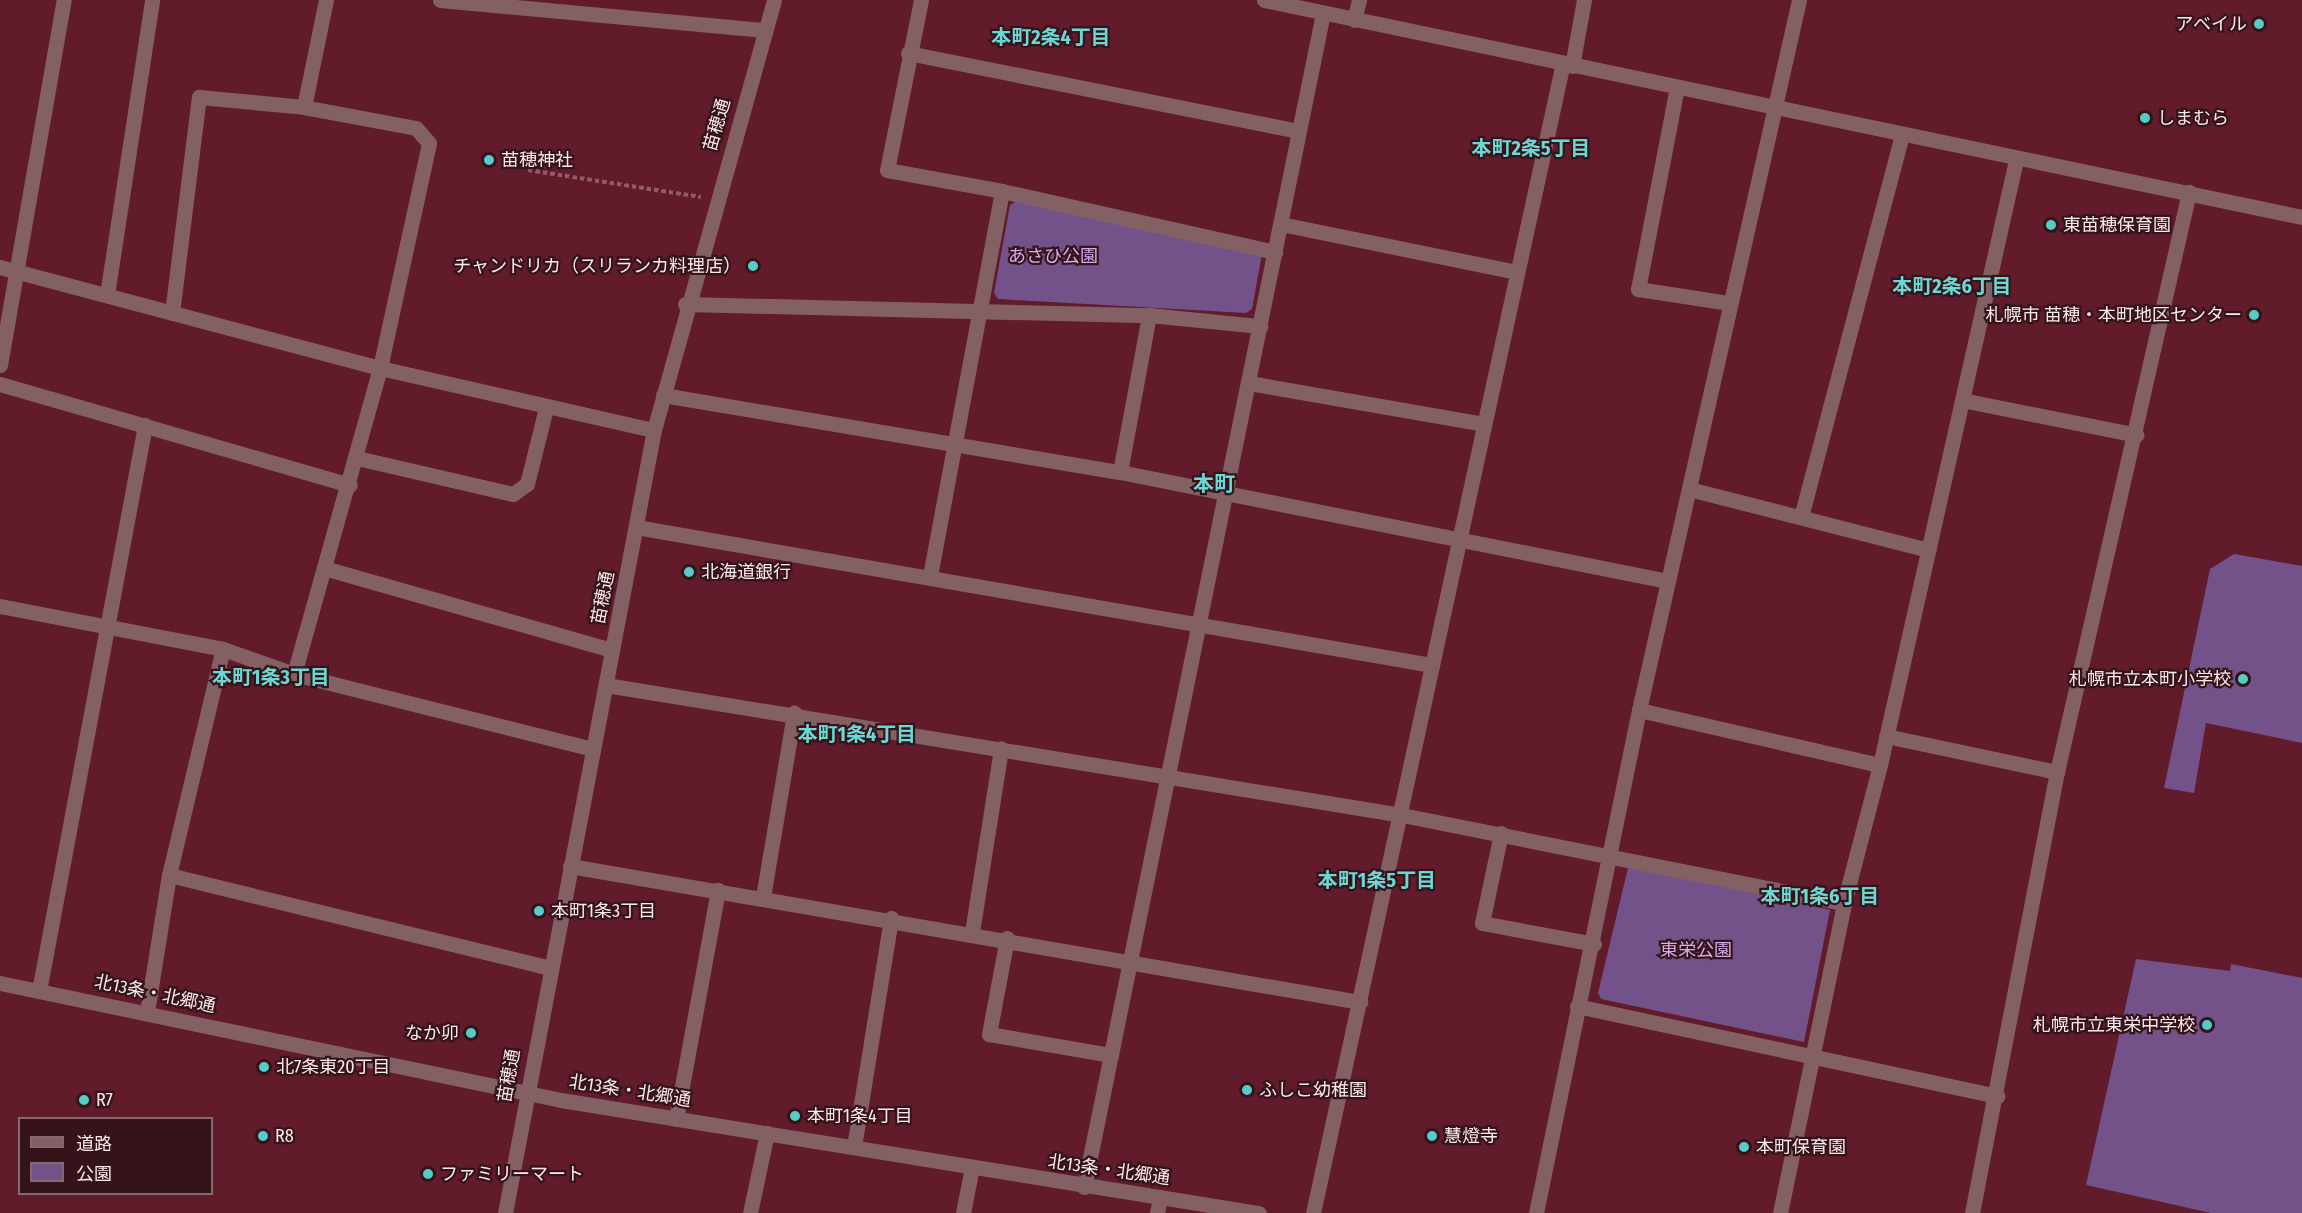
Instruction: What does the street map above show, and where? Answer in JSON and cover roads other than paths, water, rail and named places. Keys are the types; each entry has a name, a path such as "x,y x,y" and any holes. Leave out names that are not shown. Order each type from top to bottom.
{"street":[{"path":"0,365 20,272 64,0"},
{"path":"107,295 152,0"},
{"path":"304,107 326,0"},
{"path":"440,0 765,30"},
{"name":"苗穂通","path":"505,1213 525,1093 654,429 685,304 774,0"},
{"path":"921,0 908,53 887,170 1002,191 1275,252"},
{"path":"1264,0 1777,106 2016,160 2189,192 2302,217"},
{"path":"1354,20 1359,0"},
{"path":"1313,1213 1402,815 1516,272 1584,0"},
{"path":"1536,1213 1577,1006 1594,944 1614,854 1639,710 1728,303 1777,106 1799,0"},
{"path":"1084,1187 1170,776 1323,13"},
{"path":"908,53 1298,131"},
{"path":"1677,87 1638,289 1728,303"},
{"path":"172,313 199,97 304,107 416,128 429,142 380,368 350,484 294,674"},
{"path":"1801,517 1902,134"},
{"path":"1780,1213 1810,1056 1844,903 1880,765 2016,160"},
{"path":"930,577 1002,191"},
{"path":"1972,1213 2057,772 2137,435 2189,192"},
{"path":"1281,224 1516,272"},
{"path":"0,267 380,368 546,408 654,429"},
{"path":"685,304 980,308 1149,315 1260,326"},
{"path":"1119,472 1149,315"},
{"path":"1249,383 1483,424"},
{"path":"0,384 350,484"},
{"path":"663,395 1119,472 1668,581"},
{"path":"1962,400 2137,435"},
{"path":"357,458 513,494 527,484 546,408"},
{"path":"39,991 145,425"},
{"path":"1689,489 1928,550"},
{"path":"636,527 1432,665"},
{"path":"324,568 612,650"},
{"path":"0,606 223,648 294,674 593,749"},
{"path":"147,1012 169,875 223,648"},
{"path":"606,685 794,713 1501,832 1844,903"},
{"path":"1639,710 1880,765"},
{"path":"764,897 794,713"},
{"path":"1886,736 2057,772"},
{"path":"972,932 1001,748"},
{"path":"1501,832 1482,923 1594,944"},
{"path":"570,866 891,918 1360,1002"},
{"path":"169,875 550,968"},
{"path":"676,1119 718,890"},
{"path":"854,1147 891,918"},
{"path":"1006,938 990,1034 1112,1055"},
{"name":"北13条・北郷通","path":"0,983 525,1093 1084,1187 1259,1213"},
{"path":"1577,1006 1996,1095"},
{"path":"750,1213 766,1133"},
{"path":"963,1213 972,1167"},
{"path":"1157,1213 1160,1197"}],"place":[{"name":"アベイル","path":"2259,24"},
{"name":"しまむら","path":"2145,118"},
{"name":"苗穂神社","path":"489,160"},
{"name":"東苗穂保育園","path":"2051,225"},
{"name":"チャンドリカ（スリランカ料理店）","path":"753,266"},
{"name":"札幌市 苗穂・本町地区センター","path":"2254,315"},
{"name":"北海道銀行","path":"689,572"},
{"name":"札幌市立本町小学校","path":"2243,679"},
{"name":"本町1条3丁目","path":"539,911"},
{"name":"札幌市立東栄中学校","path":"2207,1025"},
{"name":"なか卯","path":"471,1033"},
{"name":"北7条東20丁目","path":"264,1067"},
{"name":"ふしこ幼稚園","path":"1247,1090"},
{"name":"R7","path":"84,1100"},
{"name":"本町1条4丁目","path":"795,1116"},
{"name":"R8","path":"263,1136"},
{"name":"慧燈寺","path":"1432,1136"},
{"name":"本町保育園","path":"1744,1147"},
{"name":"ファミリーマート","path":"428,1174"}],"district":[{"name":"本町2条4丁目","path":"1051,37"},
{"name":"本町2条5丁目","path":"1531,148"},
{"name":"本町2条6丁目","path":"1952,286"},
{"name":"本町","path":"1214,484"},
{"name":"本町1条3丁目","path":"271,677"},
{"name":"本町1条4丁目","path":"857,734"},
{"name":"本町1条5丁目","path":"1377,880"},
{"name":"本町1条6丁目","path":"1820,896"}],"park label":[{"name":"あさひ公園","path":"1053,256"},
{"name":"東栄公園","path":"1696,950"}]}
